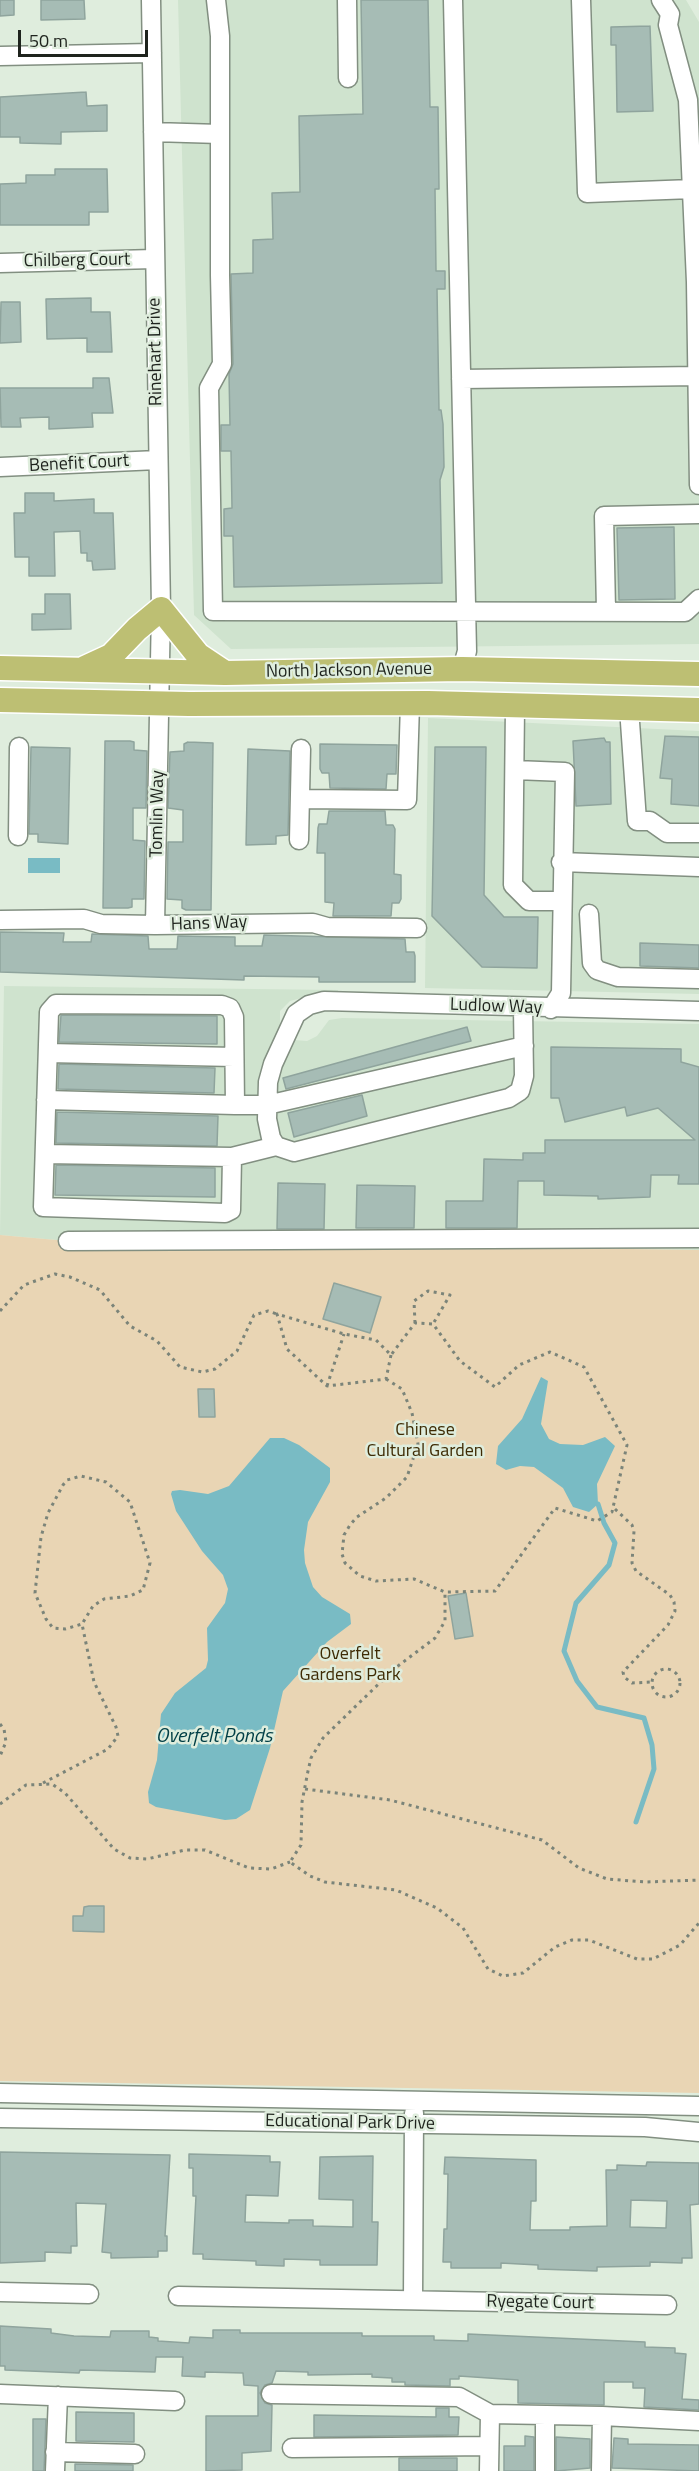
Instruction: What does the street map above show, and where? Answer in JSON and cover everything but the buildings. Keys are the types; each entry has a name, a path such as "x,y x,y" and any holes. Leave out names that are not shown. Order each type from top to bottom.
{"main road":[{"path":"82,670 111,656 137,629 161,609 198,655 225,673"},
{"name":"North Jackson Avenue","path":"0,668 160,673 462,669 694,671"},
{"name":"North Jackson Avenue","path":"0,700 410,704 629,708 694,712"}],"street":[{"name":"Rinehart Drive","path":"151,0 161,609 159,703"},
{"path":"216,0 220,36 222,364 209,388 213,611 606,610 685,612 699,599"},
{"path":"347,0 348,78"},
{"path":"453,0 467,651 462,669"},
{"path":"581,0 587,193 692,189"},
{"path":"661,0 670,14 668,25 688,100 699,485"},
{"path":"0,56 152,53"},
{"path":"153,132 220,134"},
{"name":"Chilberg Court","path":"0,263 154,259"},
{"path":"461,379 697,376"},
{"name":"Benefit Court","path":"0,467 158,460"},
{"path":"606,610 604,516 699,514"},
{"name":"Tomlin Way","path":"155,925 159,703"},
{"path":"300,798 407,800 410,704"},
{"path":"515,707 513,885 530,901 562,901"},
{"path":"629,708 637,821 650,822 668,833 699,833"},
{"path":"18,836 9,795 19,747"},
{"path":"299,840 301,749"},
{"path":"515,770 565,772 561,862 561,993 551,1009"},
{"path":"561,862 699,867"},
{"path":"589,914 591,963 597,970 618,977 699,979"},
{"name":"Hans Way","path":"0,920 84,920 101,924 155,925 313,923 327,927 417,928"},
{"name":"Ludlow Way","path":"267,1106 268,1082 273,1064 296,1014 309,1005 324,1001 551,1009 699,1011"},
{"path":"232,1157 231,1210 225,1213 43,1207 49,1012 56,1004 222,1005 230,1008 234,1017 235,1105"},
{"path":"45,1154 232,1157 276,1146 294,1152 509,1098 520,1091 524,1076 523,1008"},
{"path":"46,1100 267,1106 524,1046"},
{"path":"48,1053 234,1057"},
{"path":"267,1106 267,1119 276,1146"},
{"path":"68,1241 699,1238"},
{"name":"Educational Park Drive","path":"0,2093 699,2106"},
{"path":"413,2101 415,2124 413,2300"},
{"name":"Educational Park Drive","path":"0,2118 645,2127 699,2132"},
{"path":"0,2292 89,2294"},
{"name":"Ryegate Court","path":"178,2295 667,2305"},
{"path":"0,2394 175,2401"},
{"path":"271,2394 459,2397 489,2414 699,2421"},
{"path":"55,2471 58,2396"},
{"path":"489,2414 489,2471"},
{"path":"545,2415 545,2471"},
{"path":"601,2471 602,2416"},
{"path":"292,2448 489,2446"},
{"path":"55,2452 135,2454"}],"path":[{"path":"0,1311 24,1285 55,1274 70,1277 100,1290 130,1326 158,1341 180,1367 202,1372 215,1369 237,1351 254,1316 268,1311 344,1334 376,1340 391,1355"},
{"path":"386,1379 391,1355 415,1323 414,1301 428,1291 450,1295 433,1324"},
{"path":"277,1314 287,1349 327,1386 386,1379 402,1389 412,1413 418,1444 407,1477 386,1498 357,1517 350,1525 344,1535 342,1554 345,1563 360,1576 376,1581 414,1580 445,1592 495,1591 555,1508 597,1521 614,1511 627,1445 584,1367 550,1352 519,1365 495,1387 460,1361 433,1324"},
{"path":"415,1323 433,1324"},
{"path":"327,1386 344,1334"},
{"path":"44,1783 108,1749 118,1736 116,1727 94,1682 82,1624 93,1606 104,1599 130,1596 143,1590 150,1563 130,1502 115,1487 81,1476 67,1480 48,1513 41,1537 35,1586 36,1598 49,1624 65,1629 82,1624"},
{"path":"614,1511 632,1525 634,1531 632,1563 636,1571 662,1588 674,1602 675,1611 668,1625 623,1672 624,1677 632,1683 652,1682"},
{"path":"0,1804 26,1785 44,1783 59,1787 114,1849 130,1858 147,1859 184,1850 205,1850 249,1868 271,1869 290,1862 301,1845 302,1802 311,1758 323,1738 357,1702 441,1630 445,1621 445,1592"},
{"path":"664,1670 676,1674 680,1683 677,1692 665,1698 653,1691 652,1682 656,1674 664,1670"},
{"path":"0,1724 4,1729 6,1742 0,1756"},
{"path":"305,1789 390,1800 542,1840 579,1868 607,1879 645,1882 699,1880"},
{"path":"290,1862 310,1876 325,1882 396,1890 437,1908 463,1929 488,1969 503,1976 523,1973 555,1947 572,1940 589,1940 637,1959 653,1959 680,1945 699,1923"}],"shaded area":[{"path":"178,0 686,0 699,22 699,644 231,649 194,615"},
{"path":"428,718 699,731 699,994 425,988"},
{"path":"4,986 338,990 338,994 313,995 290,1001 280,1011 280,1027 294,1040 307,1041 317,1036 329,1020 342,1018 699,1024 699,1250 68,1241 0,1235"}],"green space":[{"name":"Overfelt Gardens Park","path":"0,1235 68,1241 699,1250 699,2093 0,2081"}],"water":[{"path":"28,858 60,858 60,873 28,873"},
{"path":"541,1377 548,1381 541,1424 549,1439 560,1444 583,1445 605,1437 615,1446 597,1484 598,1504 589,1512 573,1507 563,1488 534,1467 520,1466 506,1470 496,1464 498,1446 522,1419"},
{"name":"Overfelt Ponds","path":"270,1438 284,1438 299,1445 330,1468 330,1482 308,1522 304,1550 305,1563 313,1587 322,1597 350,1614 351,1624 327,1642 283,1691 270,1748 250,1810 236,1819 225,1820 156,1807 149,1803 148,1792 157,1760 161,1714 175,1693 206,1668 207,1628 225,1603 228,1589 223,1575 202,1551 176,1511 171,1494 172,1491 180,1490 208,1494 229,1486"}],"waterway":[{"path":"598,1504 604,1523 615,1543 609,1565 576,1603 564,1651 577,1681 597,1707 644,1718 652,1745 654,1769 636,1822"}],"park label":[{"name":"Chinese Cultural Garden","path":"425,1441"}]}
